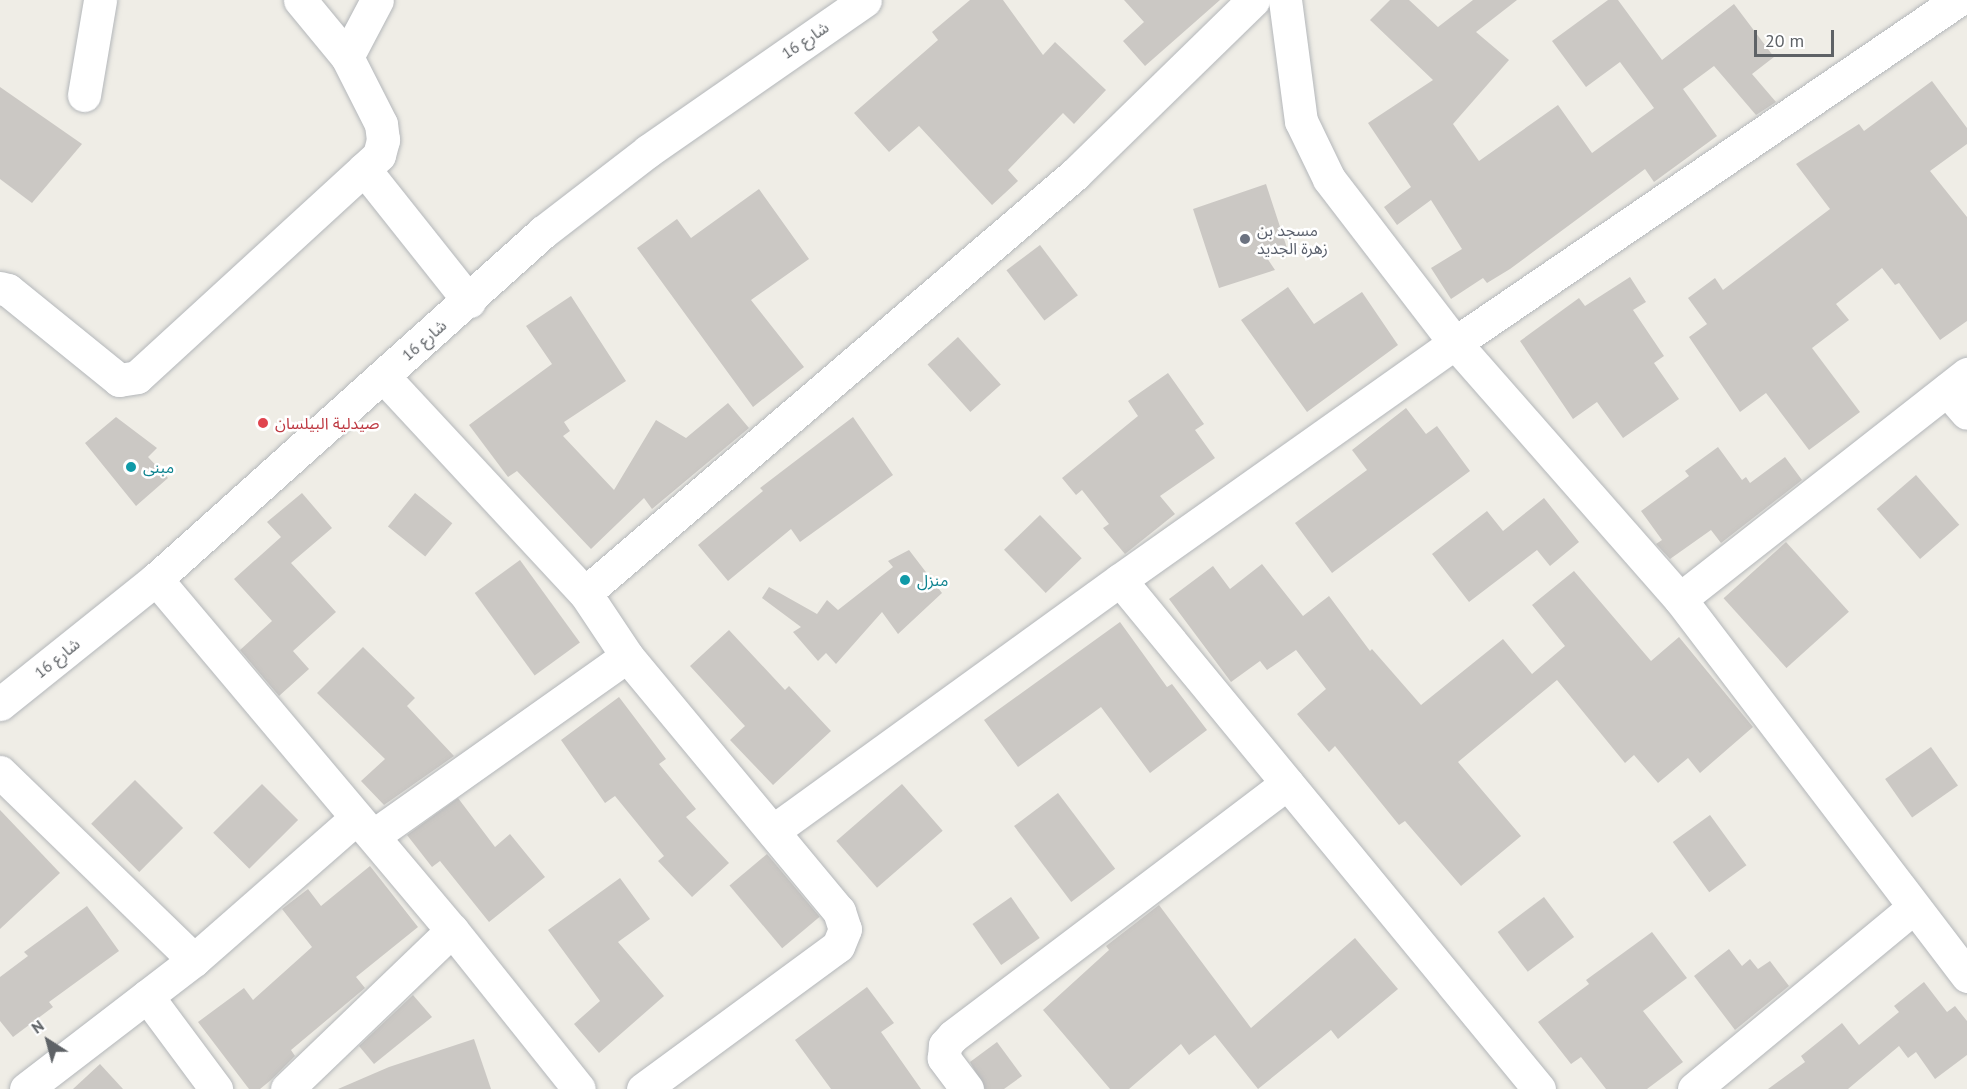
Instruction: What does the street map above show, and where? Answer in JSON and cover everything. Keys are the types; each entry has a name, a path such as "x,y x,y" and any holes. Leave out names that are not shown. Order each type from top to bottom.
{"street":[{"path":"84,95 100,0"},
{"path":"0,288 8,290 119,380 127,381 136,377 379,155 383,140 381,124 347,57 300,0"},
{"path":"347,57 377,0"},
{"name":"شارع 16","path":"0,704 156,579 469,301 543,232 648,151 793,47 866,0"},
{"path":"585,593 1075,174 1253,0"},
{"path":"1285,0 1301,121 1329,179 1455,343 1680,599 1967,976"},
{"path":"773,831 1120,580 1455,343 1958,0"},
{"path":"364,169 469,301"},
{"path":"383,376 585,593 627,656 839,911 845,929 838,946 644,1089"},
{"path":"1680,599 1960,392"},
{"path":"156,579 452,930 579,1089"},
{"path":"1120,580 1539,1089"},
{"path":"26,1089 365,827 627,656"},
{"path":"0,772 194,960"},
{"path":"967,1089 944,1058 945,1045 953,1036 1287,783"},
{"path":"1694,1089 1913,908"},
{"path":"287,1089 452,930"},
{"path":"147,996 216,1089"}],"building":[{"path":"970,0 1003,0 1043,55 1055,42 1106,90 1074,124 1063,113 1008,170 1018,181 992,205 919,126 889,152 854,113 938,40 932,32"},
{"path":"1124,0 1220,0 1145,66 1123,41 1144,22"},
{"path":"1390,0 1409,0 1438,27 1473,0 1517,0 1476,32 1509,60 1453,124 1479,161 1558,105 1592,153 1654,108 1620,62 1586,87 1552,41 1608,0 1618,0 1662,60 1734,4 1774,57 1752,74 1776,102 1756,115 1714,66 1683,89 1717,136 1654,182 1645,169 1510,269 1487,283 1483,278 1451,299 1431,268 1462,249 1431,200 1397,225 1384,207 1411,187 1368,123 1433,80 1370,20"},
{"path":"1932,81 1967,128 1967,144 1930,171 1967,217 1967,321 1940,340 1899,283 1895,285 1882,268 1836,304 1849,320 1812,348 1860,412 1809,450 1766,393 1740,412 1689,337 1707,324 1688,298 1715,278 1723,290 1830,209 1796,164 1859,124 1864,131"},
{"path":"0,87 82,144 32,203 0,179"},
{"path":"1266,184 1287,248 1265,255 1275,270 1219,288 1193,209"},
{"path":"759,189 809,259 751,300 804,367 753,407 637,248 677,219 691,238"},
{"path":"1040,245 1078,295 1044,321 1006,270"},
{"path":"1630,277 1646,302 1633,310 1664,356 1654,363 1679,399 1623,438 1597,402 1573,419 1520,341 1579,298 1585,306"},
{"path":"1288,287 1314,324 1362,292 1398,345 1307,412 1241,320"},
{"path":"571,296 626,381 564,422 570,431 563,436 614,490 656,420 686,438 728,403 749,428 652,509 644,498 591,549 517,471 508,477 469,425 552,364 526,326"},
{"path":"958,337 1001,385 970,412 928,364"},
{"path":"1168,373 1204,424 1195,430 1215,458 1160,496 1175,514 1125,554 1103,528 1109,524 1082,490 1076,495 1062,478 1138,416 1128,401"},
{"path":"1406,408 1426,434 1437,426 1470,471 1332,573 1295,523 1367,470 1352,450"},
{"name":"مبنى","path":"116,417 157,448 148,457 168,478 136,506 85,443"},
{"path":"853,417 893,475 800,542 791,529 728,581 698,545 763,491 760,488"},
{"path":"1718,447 1742,480 1746,477 1750,483 1785,457 1802,480 1721,543 1711,530 1670,559 1656,544 1662,540 1641,511 1689,476 1685,471"},
{"path":"1916,475 1959,525 1920,559 1877,509"},
{"path":"302,493 332,528 291,563 336,612 293,651 309,669 279,696 240,650 272,621 234,579 281,537 267,522"},
{"path":"415,493 452,523 425,557 388,526"},
{"path":"1544,498 1579,542 1550,566 1537,550 1469,602 1432,554 1487,511 1503,531"},
{"path":"1040,515 1082,558 1046,593 1004,550"},
{"path":"1786,542 1849,612 1786,668 1724,598"},
{"path":"909,550 942,593 898,634 882,612 836,664 826,653 818,661 793,632 801,627 762,598 769,587 817,614 827,600 838,610 893,567 888,561"},
{"path":"520,560 580,643 535,675 475,593"},
{"path":"1262,564 1303,616 1329,596 1370,651 1372,649 1421,705 1503,639 1532,674 1565,646 1532,605 1574,571 1651,661 1679,637 1753,727 1700,773 1688,758 1658,783 1634,755 1625,763 1557,680 1458,762 1521,836 1461,886 1405,821 1399,825 1335,746 1329,752 1297,714 1326,689 1296,650 1267,670 1260,661 1231,682 1169,599 1213,566 1230,589"},
{"path":"1120,622 1167,687 1172,684 1207,730 1150,773 1101,707 1018,767 984,720"},
{"path":"729,630 785,690 789,686 831,731 773,785 730,740 745,726 690,666"},
{"path":"363,647 415,698 407,706 454,756 384,805 361,781 385,759 317,693"},
{"path":"619,697 666,759 659,764 696,809 686,817 729,863 692,897 658,861 664,856 615,796 605,803 561,740"},
{"path":"1931,747 1958,786 1912,818 1885,779"},
{"path":"135,780 183,828 139,872 91,824"},
{"path":"262,784 298,820 249,869 213,833"},
{"path":"902,784 943,831 877,888 836,841"},
{"path":"1058,793 1115,869 1071,902 1014,826"},
{"path":"458,798 495,847 510,834 545,877 489,922 440,861 432,867 407,835"},
{"path":"0,810 60,873 0,929"},
{"path":"1710,815 1746,865 1709,892 1673,842"},
{"path":"767,854 820,917 782,948 729,885"},
{"path":"370,866 418,927 356,977 365,988 291,1050 295,1056 271,1080 260,1089 249,1089 198,1022 244,988 253,1000 312,947 282,909 308,889 321,906"},
{"path":"620,878 650,919 618,942 664,996 599,1053 574,1024 600,1001 548,930"},
{"path":"1011,897 1040,938 1001,965 972,924"},
{"path":"1544,897 1574,937 1528,972 1498,932"},
{"path":"1159,905 1251,1028 1355,938 1398,989 1338,1039 1331,1030 1258,1089 1215,1035 1189,1055 1181,1044 1129,1089 1110,1089 1043,1010 1109,950 1106,946"},
{"path":"87,906 119,951 49,1002 53,1007 13,1037 0,1021 0,977 28,956 24,952"},
{"path":"1652,932 1687,978 1643,1011 1683,1062 1647,1089 1606,1089 1581,1057 1571,1064 1538,1022 1589,984 1586,980"},
{"path":"1729,949 1742,966 1750,959 1758,969 1770,961 1789,986 1735,1030 1694,976"},
{"path":"1924,982 1947,1012 1955,1006 1967,1021 1967,1055 1935,1079 1916,1052 1908,1058 1899,1046 1848,1089 1768,1089 1805,1062 1801,1056 1842,1023 1859,1045 1899,1012 1894,1006"},
{"path":"867,987 894,1023 881,1032 921,1089 831,1089 795,1040"},
{"path":"413,995 432,1017 374,1064 359,1046"},
{"path":"474,1039 491,1089 338,1089 389,1067"},
{"path":"997,1042 1022,1076 1004,1089 985,1089 970,1062"},
{"path":"100,1064 123,1089 73,1089"}],"place":[{"name":"مسجد بن زهرة الجديد","path":"1245,239"},
{"name":"صيدلية البيلسان","path":"263,423"},
{"name":"مبنى","path":"131,467"},
{"name":"منزل","path":"905,580"}]}
